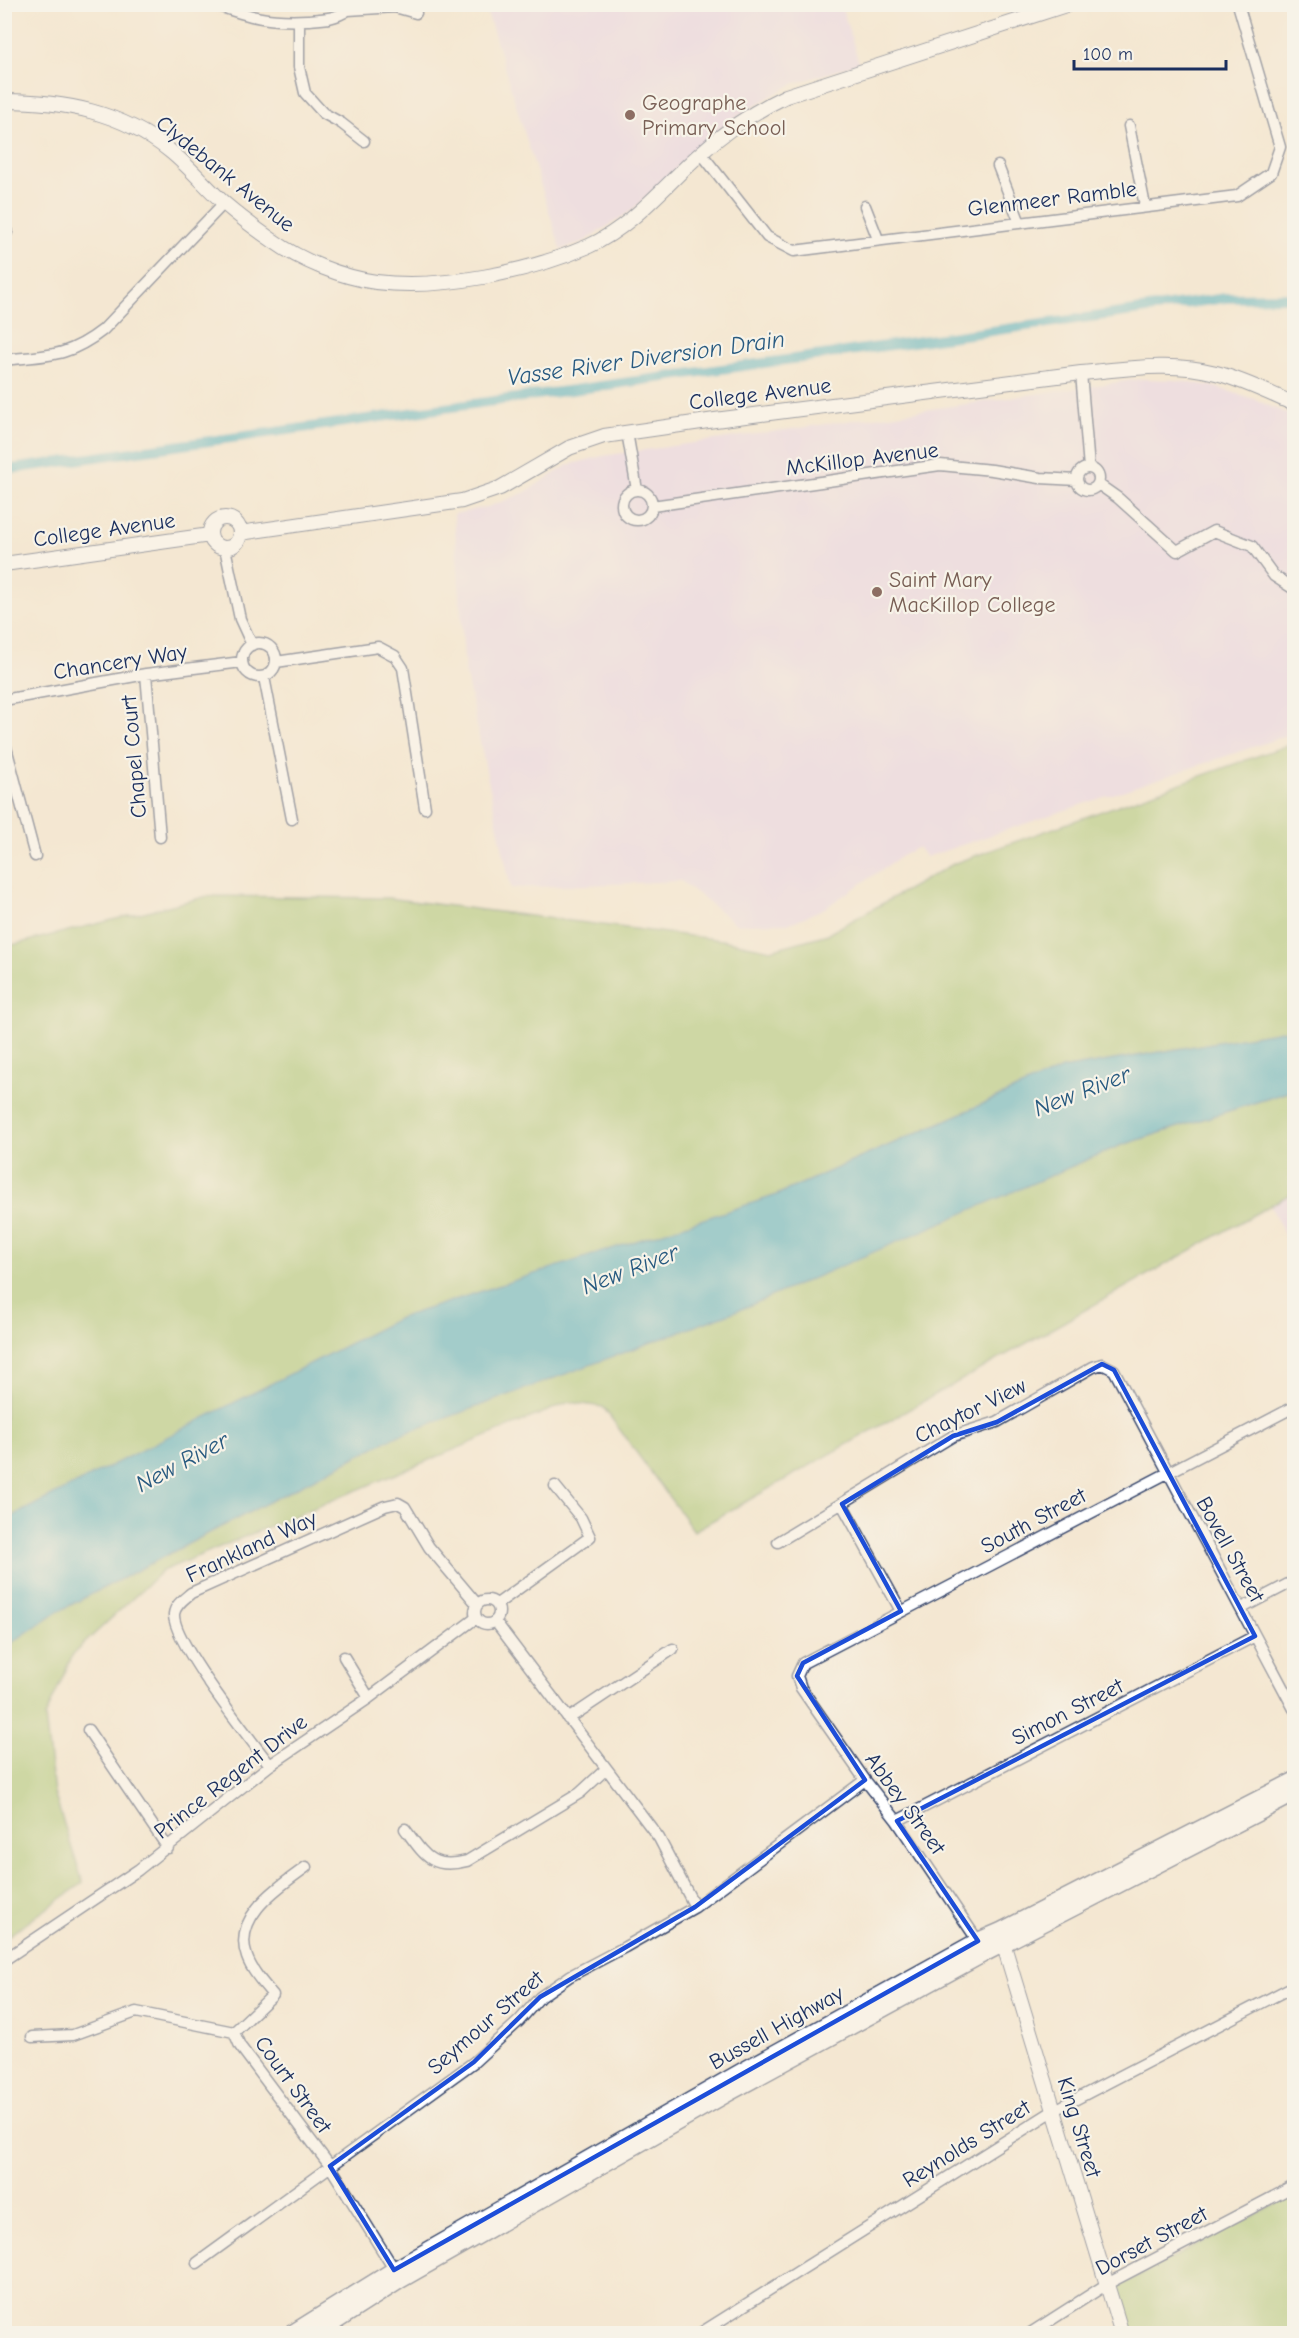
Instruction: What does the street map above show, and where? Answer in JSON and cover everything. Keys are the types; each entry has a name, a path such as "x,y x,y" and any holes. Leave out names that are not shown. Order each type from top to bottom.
{"main road":[{"name":"Bussell Highway","path":"304,2332 741,2072 1294,1781"},
{"name":"Bussell Highway","path":"1001,1937 1294,1794"}],"street":[{"path":"213,4 253,18 277,22 328,19 348,7 394,7 416,13"},
{"name":"Clydebank Avenue","path":"4,101 63,104 105,114 131,126 168,149 224,203 274,242 306,259 339,272 376,282 422,283 468,279 517,270 591,245 616,230 641,210 701,153 752,113 786,96 1069,4"},
{"name":"Glenmeer Ramble","path":"701,153 767,237 794,251 1237,196 1271,173 1280,147 1238,4"},
{"path":"299,21 299,68 306,93 323,113 341,123 364,141"},
{"path":"1129,126 1145,206"},
{"path":"998,166 1020,223"},
{"path":"4,360 60,354 89,341 103,330 224,203"},
{"path":"865,206 878,239"},
{"name":"College Avenue","path":"240,533 462,501 500,488 569,448 604,436 1081,374 1131,368 1189,369 1216,373 1294,404"},
{"path":"1081,374 1089,468"},
{"path":"627,432 637,490"},
{"name":"McKillop Avenue","path":"652,506 940,465 1040,478 1077,480"},
{"path":"1089,468 1079,473 1077,480 1085,490 1092,489 1098,484"},
{"path":"1089,468 1098,473 1098,484"},
{"path":"1098,484 1118,498 1177,551 1214,531 1252,546 1274,576 1294,589"},
{"path":"637,490 649,496 652,506 648,516 641,520 631,519 625,514 622,505 627,494 637,490"},
{"path":"223,518 235,521 240,533 237,543 225,548 214,544 210,536 213,523 223,518"},
{"name":"College Avenue","path":"4,564 210,536"},
{"path":"225,548 240,619 252,645"},
{"path":"262,644 273,650 276,662 272,671 264,677 248,674 242,662 246,650 252,645 262,644"},
{"path":"276,662 378,647 395,656 403,669 426,808"},
{"name":"Chancery Way","path":"4,700 146,674 242,662"},
{"name":"Chapel Court","path":"146,674 160,837"},
{"path":"264,677 292,819"},
{"path":"4,740 35,856"},
{"name":"Chaytor View","path":"778,1542 953,1436 997,1422 1102,1364 1114,1370 1167,1472"},
{"name":"South Street","path":"797,1676 803,1664 1294,1407"},
{"name":"Bovell Street","path":"1167,1472 1242,1608 1294,1709"},
{"path":"497,1604 590,1537 581,1518 555,1486"},
{"name":"Frankland Way","path":"270,1765 216,1695 177,1628 174,1614 178,1605 191,1593 385,1506 398,1503 405,1507 429,1547 477,1604"},
{"path":"842,1504 901,1611"},
{"path":"1242,1608 1294,1581"},
{"path":"485,1599 497,1604 499,1611 495,1621 487,1624 476,1618 474,1614 477,1604 485,1599"},
{"name":"Prince Regent Drive","path":"4,1960 168,1848 270,1765 369,1698 476,1618"},
{"path":"495,1621 659,1838 695,1907"},
{"name":"Simon Street","path":"897,1821 1255,1636"},
{"path":"568,1719 673,1649"},
{"path":"344,1657 369,1698"},
{"name":"Abbey Street","path":"797,1676 801,1688 865,1780 897,1821 982,1947"},
{"path":"88,1730 168,1848"},
{"path":"405,1829 426,1857 438,1863 451,1865 467,1861 580,1793 606,1769"},
{"name":"Seymour Street","path":"198,2263 474,2062 519,2021 540,1997 570,1976 695,1907 865,1780"},
{"name":"Court Street","path":"306,1867 268,1895 254,1911 244,1943 246,1956 254,1971 273,1995 234,2032 240,2046 330,2166 397,2275"},
{"name":"King Street","path":"1001,1937 1122,2334"},
{"name":"Reynolds Street","path":"699,2334 1053,2111 1294,1986"},
{"path":"32,2037 73,2035 136,2012 234,2032"},
{"name":"Dorset Street","path":"1029,2334 1107,2284 1294,2186"}],"highlighted area":[{"path":"1102,1364 1114,1370 1255,1636 897,1821 978,1941 394,2270 330,2166 474,2062 540,1997 695,1907 865,1780 797,1676 803,1663 901,1611 842,1504 953,1436 997,1422"}],"shaded area":[{"name":"Geographe Primary School","path":"485,5 841,5 859,63 793,84 764,100 717,130 631,211 585,241 561,250"},
{"name":"Saint Mary MacKillop College","path":"1141,379 1174,380 1211,386 1254,399 1294,417 1294,733 926,857 918,847 825,908 790,923 736,924 681,881 511,888 465,670 454,514 488,507 524,493 568,465 603,456"},
{"path":"1294,1192 1294,1256 1270,1204"}],"green space":[{"path":"1294,743 1294,1029 1062,1069 774,1196 77,1483 5,1520 4,947 208,896 388,898 722,940 771,950 828,934 955,863"},
{"path":"1294,1090 1294,1192 694,1531 603,1407 569,1402 162,1571 73,1654 45,1717 54,1793 83,1883 5,1938 5,1647 57,1612 392,1438 1119,1146"},
{"path":"1294,2194 1294,2333 1129,2333 1115,2288"}],"water":[{"name":"New River","path":"1294,1029 1294,1090 1119,1146 744,1308 392,1438 57,1612 5,1647 5,1520 399,1318 774,1196 1062,1069"}],"waterway":[{"name":"Vasse River Diversion Drain","path":"4,470 1226,298 1294,297"}],"place":[{"name":"Geographe Primary School","path":"630,115"},
{"name":"Saint Mary MacKillop College","path":"877,592"}]}
